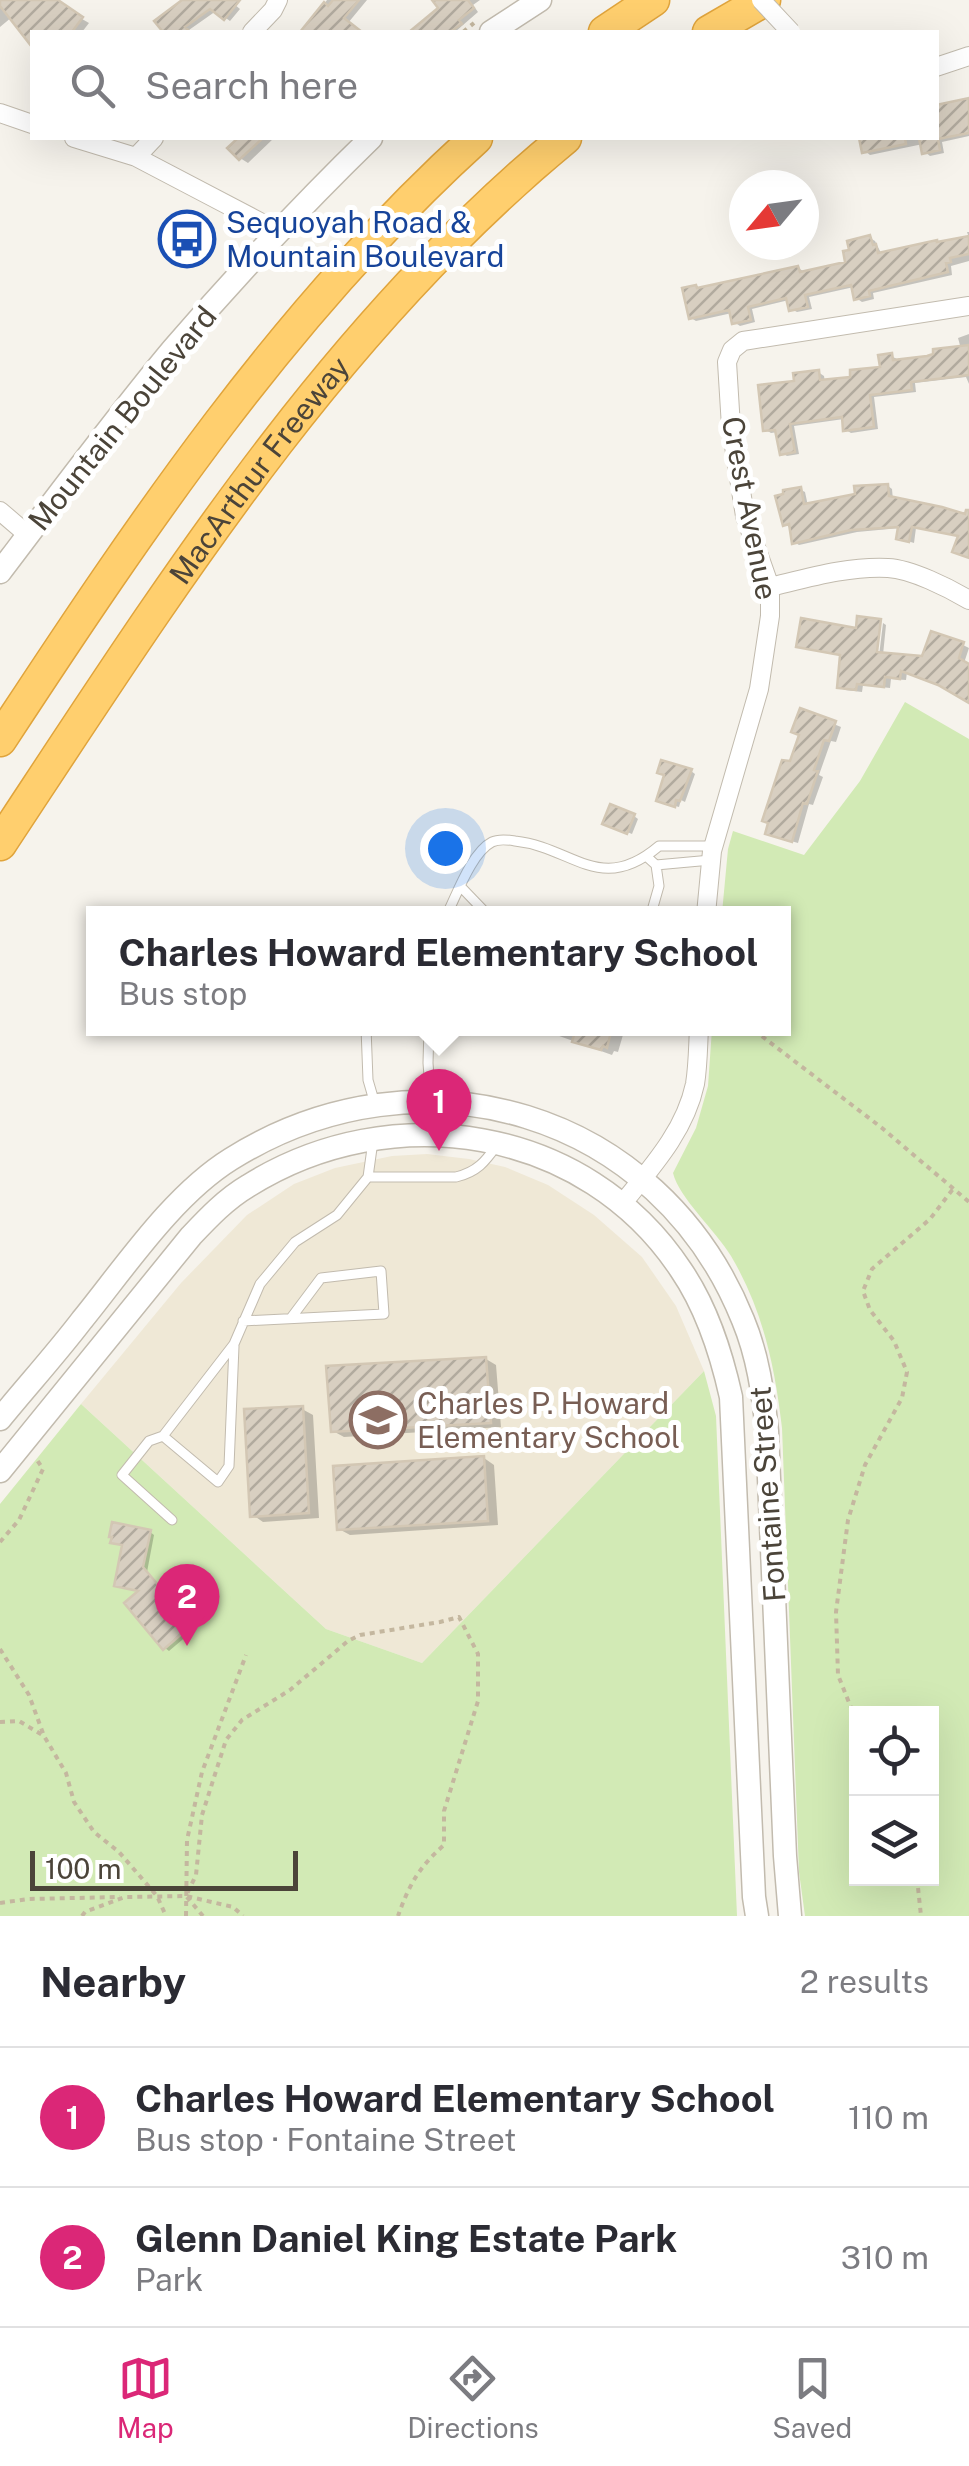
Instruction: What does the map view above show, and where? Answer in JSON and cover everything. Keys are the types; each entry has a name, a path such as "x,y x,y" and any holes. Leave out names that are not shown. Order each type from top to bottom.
{"highway":[{"path":"608,30 652,0"},
{"path":"712,30 763,0"},
{"name":"MacArthur Freeway","path":"0,740 123,553 235,402 392,219 474,140"},
{"name":"MacArthur Freeway","path":"0,844 181,572 268,453 420,276 486,208 563,140"}],"street":[{"path":"254,30 278,0"},
{"path":"494,30 540,0"},
{"path":"763,0 789,30"},
{"path":"939,66 969,56"},
{"path":"0,113 30,123"},
{"path":"81,140 136,157 260,222 274,237"},
{"path":"136,157 152,140"},
{"name":"Mountain Boulevard","path":"0,572 174,348 369,140"},
{"name":"Crest Avenue","path":"707,906 713,853 759,689 770,587 745,516 731,428 726,362 743,340 969,306"},
{"path":"0,511 28,535"},
{"path":"770,587 834,571 891,568 947,586 969,600"},
{"path":"622,1204 679,1130 695,1084 698,1036"},
{"name":"Fontaine Street","path":"0,1420 196,1185 228,1160 296,1125 374,1104 431,1102 492,1108 537,1120 614,1158 643,1178 680,1214 707,1250 744,1320 755,1354 763,1392 790,1916"},
{"name":"Fontaine Street","path":"0,1470 190,1236 246,1186 306,1156 374,1139 450,1134 526,1150 597,1185 622,1204 682,1270 724,1363 731,1397 757,1916"}],"lane":[{"path":"451,906 475,858 492,842 525,842 598,870 646,856 659,846 713,853"},
{"path":"656,864 713,853"},
{"path":"646,856 656,864 659,886 654,906"},
{"path":"460,887 479,906"},
{"path":"366,1036 368,1080 374,1104"},
{"path":"429,1036 431,1102"},
{"path":"172,1520 122,1476 149,1441 163,1436 234,1344 260,1284 295,1242 338,1215 368,1177 374,1139"},
{"path":"368,1177 470,1174 482,1166 498,1143"},
{"path":"243,1320 290,1318 384,1314 381,1271 320,1278 290,1318"},
{"path":"163,1436 218,1482 229,1466 234,1344"}],"path":[{"path":"762,1036 882,1128 969,1202"},
{"path":"851,1706 838,1674 836,1612 848,1520 864,1465 902,1398 907,1372 894,1342 870,1310 863,1292 872,1269 930,1220 953,1190"},
{"path":"0,1542 19,1520 43,1469 25,1440"},
{"path":"186,1896 196,1875 202,1815 226,1740 242,1720 290,1690 360,1634 459,1616 478,1654 478,1701 444,1811 444,1845 409,1886 398,1916"},
{"path":"0,1650 29,1695 44,1736 66,1773 74,1802 94,1832 119,1852 157,1896 166,1916"},
{"path":"186,1916 187,1840 202,1772 246,1655"},
{"path":"0,1722 19,1721 44,1736"},
{"path":"918,1886 921,1916"},
{"path":"186,1896 203,1916"},
{"path":"0,1903 186,1896 233,1907 244,1916"},
{"path":"82,1916 125,1897"}],"shaded area":[{"name":"Charles P. Howard Elementary School","path":"427,1154 505,1167 548,1185 594,1215 642,1257 676,1306 704,1371 422,1663 326,1629 81,1404 181,1283 247,1215 294,1184 335,1168 392,1156"}],"green space":[{"path":"905,702 969,739 969,1916 805,1916 799,1872 782,1428 776,1383 766,1339 742,1276 682,1193 673,1173 696,1128 708,1086 712,1036 791,1036 791,906 723,906 733,831 804,855 860,781"},
{"path":"704,1371 716,1416 737,1916 0,1916 0,1504 81,1404 326,1629 422,1663"}],"building":[{"path":"0,0 58,0 83,17 73,30 30,30 30,44 0,6"},
{"path":"182,0 240,0 224,20 210,9 185,27 188,30 161,30 154,21"},
{"path":"333,0 359,0 344,18 359,30 302,30 324,2 328,6"},
{"path":"432,0 468,0 474,8 453,30 411,30 438,8"},
{"path":"969,98 969,133 939,139 939,104"},
{"path":"236,140 261,140 239,160 227,148"},
{"path":"859,140 905,140 906,144 862,153"},
{"path":"919,140 938,140 940,150 922,154"},
{"path":"870,235 878,253 969,236 969,254 950,258 951,262 946,263 948,272 869,291 870,296 854,300 851,285 805,295 808,307 789,311 786,298 748,307 751,320 732,324 729,310 689,319 682,288 798,266 800,272 845,262 843,251 849,250 847,241"},
{"path":"969,345 969,375 911,382 912,390 870,395 874,427 843,431 842,417 790,424 795,452 780,455 775,430 763,431 758,385 794,381 793,373 819,370 820,380 850,377 850,370 880,367 878,355 892,353 893,360 927,356 933,354 933,349"},
{"path":"888,484 889,496 965,514 969,510 969,558 952,552 958,536 912,527 909,542 896,539 898,527 851,530 792,544 789,524 783,526 775,496 783,494 783,490 801,487 804,504 855,494 854,486"},
{"path":"857,616 881,619 877,652 922,656 931,631 964,642 959,658 969,664 969,703 938,685 901,671 900,679 885,677 884,687 857,684 856,690 837,688 840,655 796,647 801,618 856,628"},
{"path":"800,708 836,721 829,741 824,740 814,770 818,771 807,804 803,803 792,842 765,834 768,823 762,821 782,760 790,761 799,735 791,732"},
{"path":"661,760 692,769 675,807 656,801 664,775 657,773"},
{"path":"610,804 635,814 627,834 602,824"},
{"path":"574,1036 610,1036 607,1048 603,1046 601,1050 572,1042"},
{"path":"486,1357 491,1423 331,1432 326,1366"},
{"path":"303,1406 309,1513 250,1517 244,1409"},
{"path":"484,1456 488,1521 337,1530 333,1466"},
{"path":"112,1522 151,1530 143,1567 192,1625 163,1650 124,1603 138,1591 114,1586 122,1545 110,1543"}],"place":[{"name":"Sequoyah Road & Mountain Boulevard","path":"187,239"},
{"name":"Charles Howard Elementary School","path":"439,1151"},
{"name":"Charles P. Howard Elementary School","path":"378,1420"},
{"name":"Glenn Daniel King Estate Park","path":"187,1646"}]}
